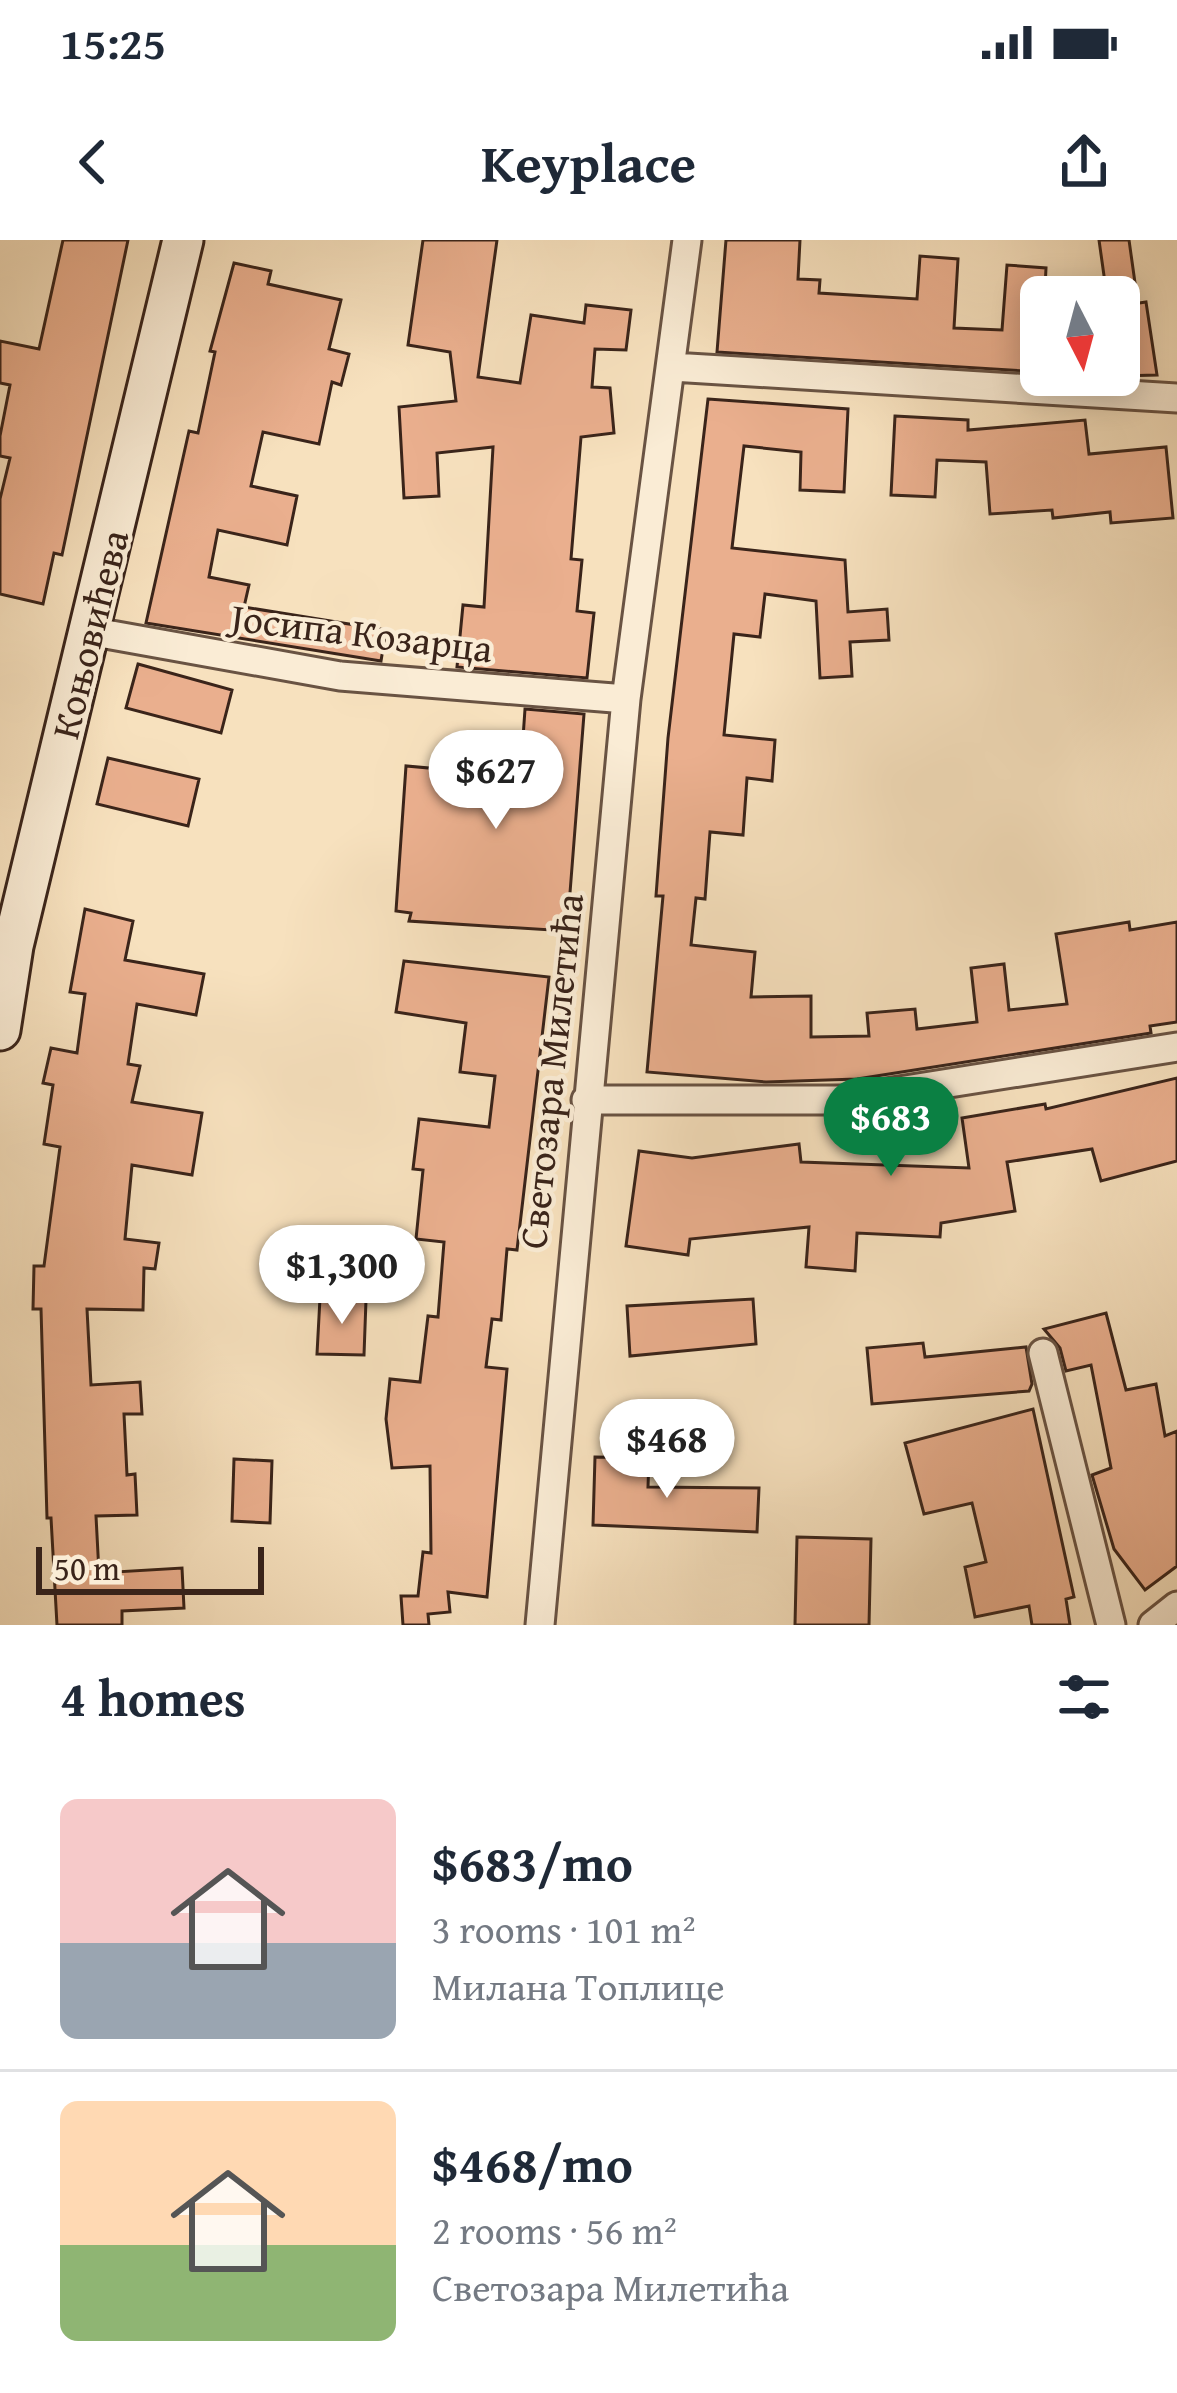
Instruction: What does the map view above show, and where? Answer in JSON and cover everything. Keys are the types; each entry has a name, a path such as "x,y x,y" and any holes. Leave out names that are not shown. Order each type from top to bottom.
{"main road":[{"name":"Коњовићева","path":"0,1030 13,946 183,240"}],"street":[{"name":"Светозара Милетића","path":"540,1625 626,700 687,240"},
{"path":"672,367 1177,398"},
{"name":"Јосипа Козарца","path":"89,632 340,676 626,700"},
{"path":"586,1100 842,1100 1177,1047"},
{"path":"1043,1352 1111,1625"},
{"path":"1153,1625 1177,1606"}],"building":[{"path":"63,240 128,240 62,555 54,553 43,604 0,594 0,499 10,458 0,456 0,436 10,385 0,383 0,341 39,349"},
{"path":"423,240 497,240 478,377 520,383 531,315 584,323 586,305 631,310 626,350 595,349 592,387 610,388 614,433 581,437 571,559 582,560 577,611 594,613 587,678 457,667 463,605 484,607 493,447 437,453 439,496 404,498 399,407 456,401 450,352 408,345"},
{"path":"726,240 800,240 798,279 820,280 819,293 917,299 920,256 958,259 954,328 1002,330 1007,265 1046,268 1046,276 1020,276 1020,371 717,352"},
{"path":"1099,240 1129,240 1134,276 1104,276"},
{"path":"234,263 271,271 268,284 341,300 329,349 349,354 341,385 332,382 319,444 263,432 251,486 297,496 287,545 218,530 209,577 249,585 244,607 386,630 381,661 146,623 189,431 198,433 215,352 210,351"},
{"path":"1146,302 1157,375 1140,375 1140,303"},
{"path":"708,399 848,409 844,492 800,490 801,452 744,446 732,548 845,560 848,612 887,609 889,640 850,642 852,676 820,678 816,601 765,594 760,637 734,634 724,735 775,740 772,781 747,778 743,835 710,832 705,899 696,898 691,945 755,952 751,997 811,996 811,1037 869,1036 867,1013 915,1009 917,1029 977,1022 971,968 1004,964 1009,1010 1067,1004 1056,934 1129,922 1130,930 1177,922 1177,1022 1150,1026 1151,1033 857,1079 766,1082 647,1072 663,896 656,896 668,738"},
{"path":"895,416 968,420 968,430 1085,420 1089,454 1166,447 1173,518 1111,523 1110,512 1053,518 1052,510 990,514 986,462 937,460 935,497 891,495"},
{"path":"138,664 232,690 221,733 126,708"},
{"path":"525,709 584,714 567,931 409,921 411,913 396,911 406,766 485,773 488,735 523,738"},
{"path":"108,758 199,779 188,826 97,804"},
{"path":"85,909 133,921 125,960 204,974 196,1015 137,1004 128,1064 140,1066 132,1102 202,1113 192,1175 132,1165 125,1239 159,1243 155,1269 144,1268 143,1310 87,1309 91,1385 140,1382 142,1414 124,1414 127,1475 135,1474 137,1515 96,1516 99,1573 182,1568 184,1608 122,1611 122,1625 57,1625 51,1518 47,1518 41,1309 33,1309 34,1266 44,1266 60,1147 44,1144 53,1085 43,1083 51,1048 77,1053 85,994 70,992"},
{"path":"404,961 549,977 517,1250 507,1249 501,1320 492,1319 486,1367 507,1369 487,1597 448,1592 450,1612 428,1614 429,1625 403,1625 401,1596 418,1596 423,1552 431,1553 430,1466 392,1468 386,1419 390,1379 420,1382 428,1316 438,1317 444,1242 416,1239 423,1170 413,1169 419,1119 489,1127 495,1076 460,1072 466,1023 396,1012"},
{"path":"1177,1078 1177,1161 1101,1181 1092,1149 1007,1162 1015,1211 941,1223 940,1237 857,1233 855,1271 806,1267 809,1227 690,1239 688,1255 626,1246 639,1151 692,1158 799,1144 801,1162 969,1168 962,1118 1045,1104 1046,1109"},
{"path":"320,1298 366,1300 364,1355 317,1354"},
{"path":"753,1299 756,1344 630,1356 627,1306"},
{"path":"1106,1313 1126,1390 1156,1384 1165,1436 1177,1431 1177,1566 1145,1590 1114,1549 1092,1475 1111,1468 1091,1365 1066,1371 1060,1348 1044,1329"},
{"path":"923,1343 925,1357 1026,1347 1032,1384 1029,1391 872,1404 867,1348"},
{"path":"1033,1409 1074,1597 1066,1599 1070,1625 1032,1625 1029,1606 975,1617 965,1567 986,1562 972,1503 924,1514 905,1443"},
{"path":"595,1457 649,1458 648,1487 759,1488 757,1532 593,1525"},
{"path":"234,1459 272,1461 270,1523 232,1521"},
{"path":"797,1537 871,1539 869,1625 795,1625"}]}
